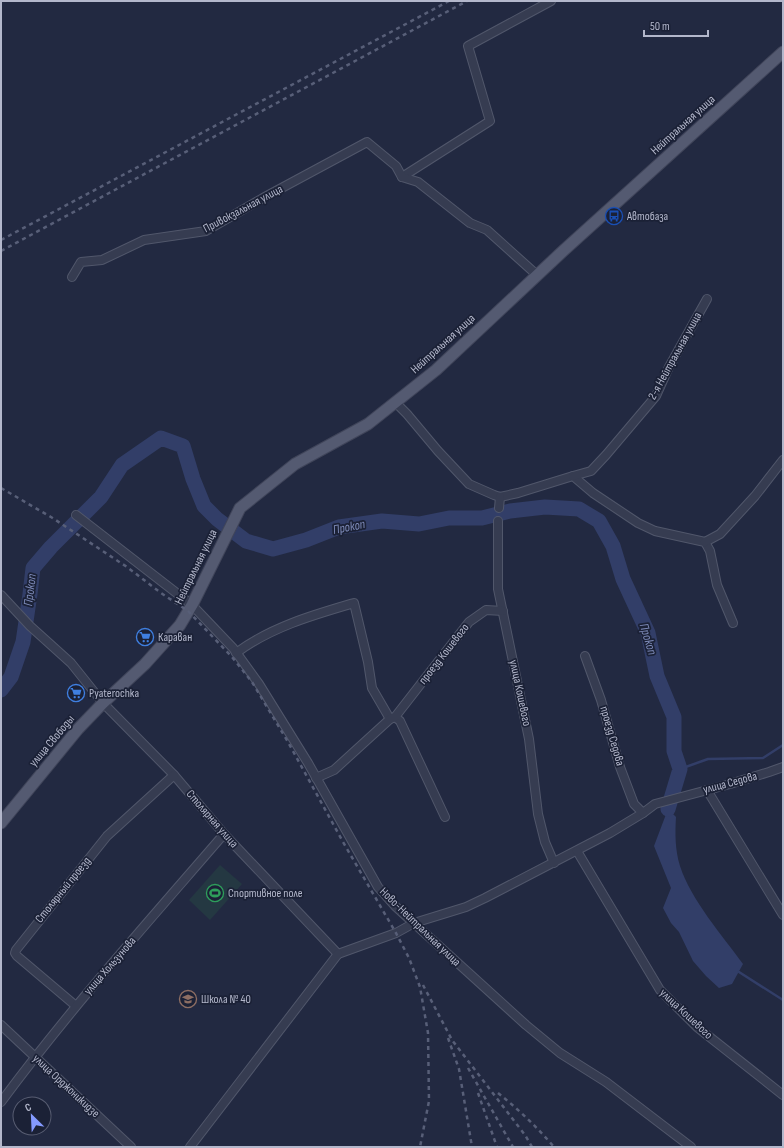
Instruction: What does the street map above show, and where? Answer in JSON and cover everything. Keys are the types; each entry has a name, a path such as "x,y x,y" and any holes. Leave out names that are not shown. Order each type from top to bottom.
{"main road":[{"name":"Нейтральная улица","path":"145,664 180,624 192,605 240,508 296,464 368,424 436,370 537,275 783,52"},
{"name":"улица Свободы","path":"1,823 78,729 103,703 145,664"}],"street":[{"path":"402,177 490,120 468,46 551,1"},
{"name":"Привокзальная улица","path":"72,277 81,262 102,260 144,240 206,232 263,198 368,142 396,166 402,177"},
{"path":"402,177 418,182 470,223 487,230 537,275"},
{"name":"2-я Нейтральная улица","path":"500,497 518,494 590,471 606,455 656,396 669,367 708,299"},
{"path":"395,402 469,484 500,497 498,508"},
{"path":"573,476 593,493 638,523 655,531 705,542 720,534 755,496 783,460"},
{"name":"Ново-Нейтральная улица","path":"76,515 192,605 236,653 260,684 378,887 395,906 526,1025 554,1048 606,1082 691,1147"},
{"name":"улица Кошевого","path":"498,521 498,589 504,611 508,639 529,739 538,814 545,842 554,863"},
{"path":"705,542 710,551 717,585 733,623"},
{"name":"Столярная улица","path":"1,595 30,626 71,663 103,703 174,775 224,834 338,954"},
{"path":"236,653 261,636 315,614 354,603 368,662 372,688 392,718 400,721 444,818"},
{"name":"проезд Кошевого","path":"316,778 334,770 392,718 469,622 486,610 504,611"},
{"name":"проезд Седова","path":"585,656 601,700 620,767 634,804 643,813"},
{"name":"улица Седова","path":"643,813 655,804 666,800 707,790 783,767"},
{"name":"Столярный проезд","path":"76,1006 17,956 15,953 16,950 107,836 174,775"},
{"path":"707,790 783,915"},
{"path":"190,1147 338,954 396,933 414,923 466,907 554,863 610,833 643,813"},
{"name":"улица Хользунова","path":"1,1102 76,1006 224,834"},
{"name":"улица Кошевого","path":"577,850 660,990 697,1027 783,1095"},
{"name":"улица Орджоникидзе","path":"1,1025 131,1147"}],"shaded area":[{"name":"Спортивное поле","path":"220,865 242,884 210,920 189,900"}],"water":[{"path":"668,809 676,817 676,848 685,879 699,904 743,964 732,984 719,988 706,976 693,961 679,932 671,923 663,908 671,888 654,846"}],"waterway":[{"name":"Прокоп","path":"1,690 11,677 23,642 33,568 51,547 101,497 122,465 161,438 183,446 193,479 204,506 217,519 246,541 273,549 306,540 339,527 382,521 419,524 449,518 482,518 510,511 545,507 579,509 599,521 613,546 623,579 648,633 657,676 674,717 674,751 680,769 668,809"},
{"path":"680,769 708,759 763,758 783,745"},
{"path":"739,972 783,1000"}],"railway":[{"path":"1,240 449,1"},
{"path":"1,251 467,1"},
{"path":"1,488 51,517 127,567 188,611 232,657 252,682 288,742 343,842 396,933 409,958 420,987 428,1033 429,1101 420,1147"},
{"path":"423,985 452,1040 525,1135 532,1147"},
{"path":"448,1038 459,1069 472,1147"},
{"path":"468,1068 513,1147"},
{"path":"478,1093 497,1147"},
{"path":"498,1093 527,1118 554,1147"}],"place":[{"name":"Автобаза","path":"614,216"},
{"name":"Караван","path":"145,637"},
{"name":"Pyaterochka","path":"76,693"},
{"name":"Спортивное поле","path":"215,893"},
{"name":"Школа № 40","path":"188,999"}]}
